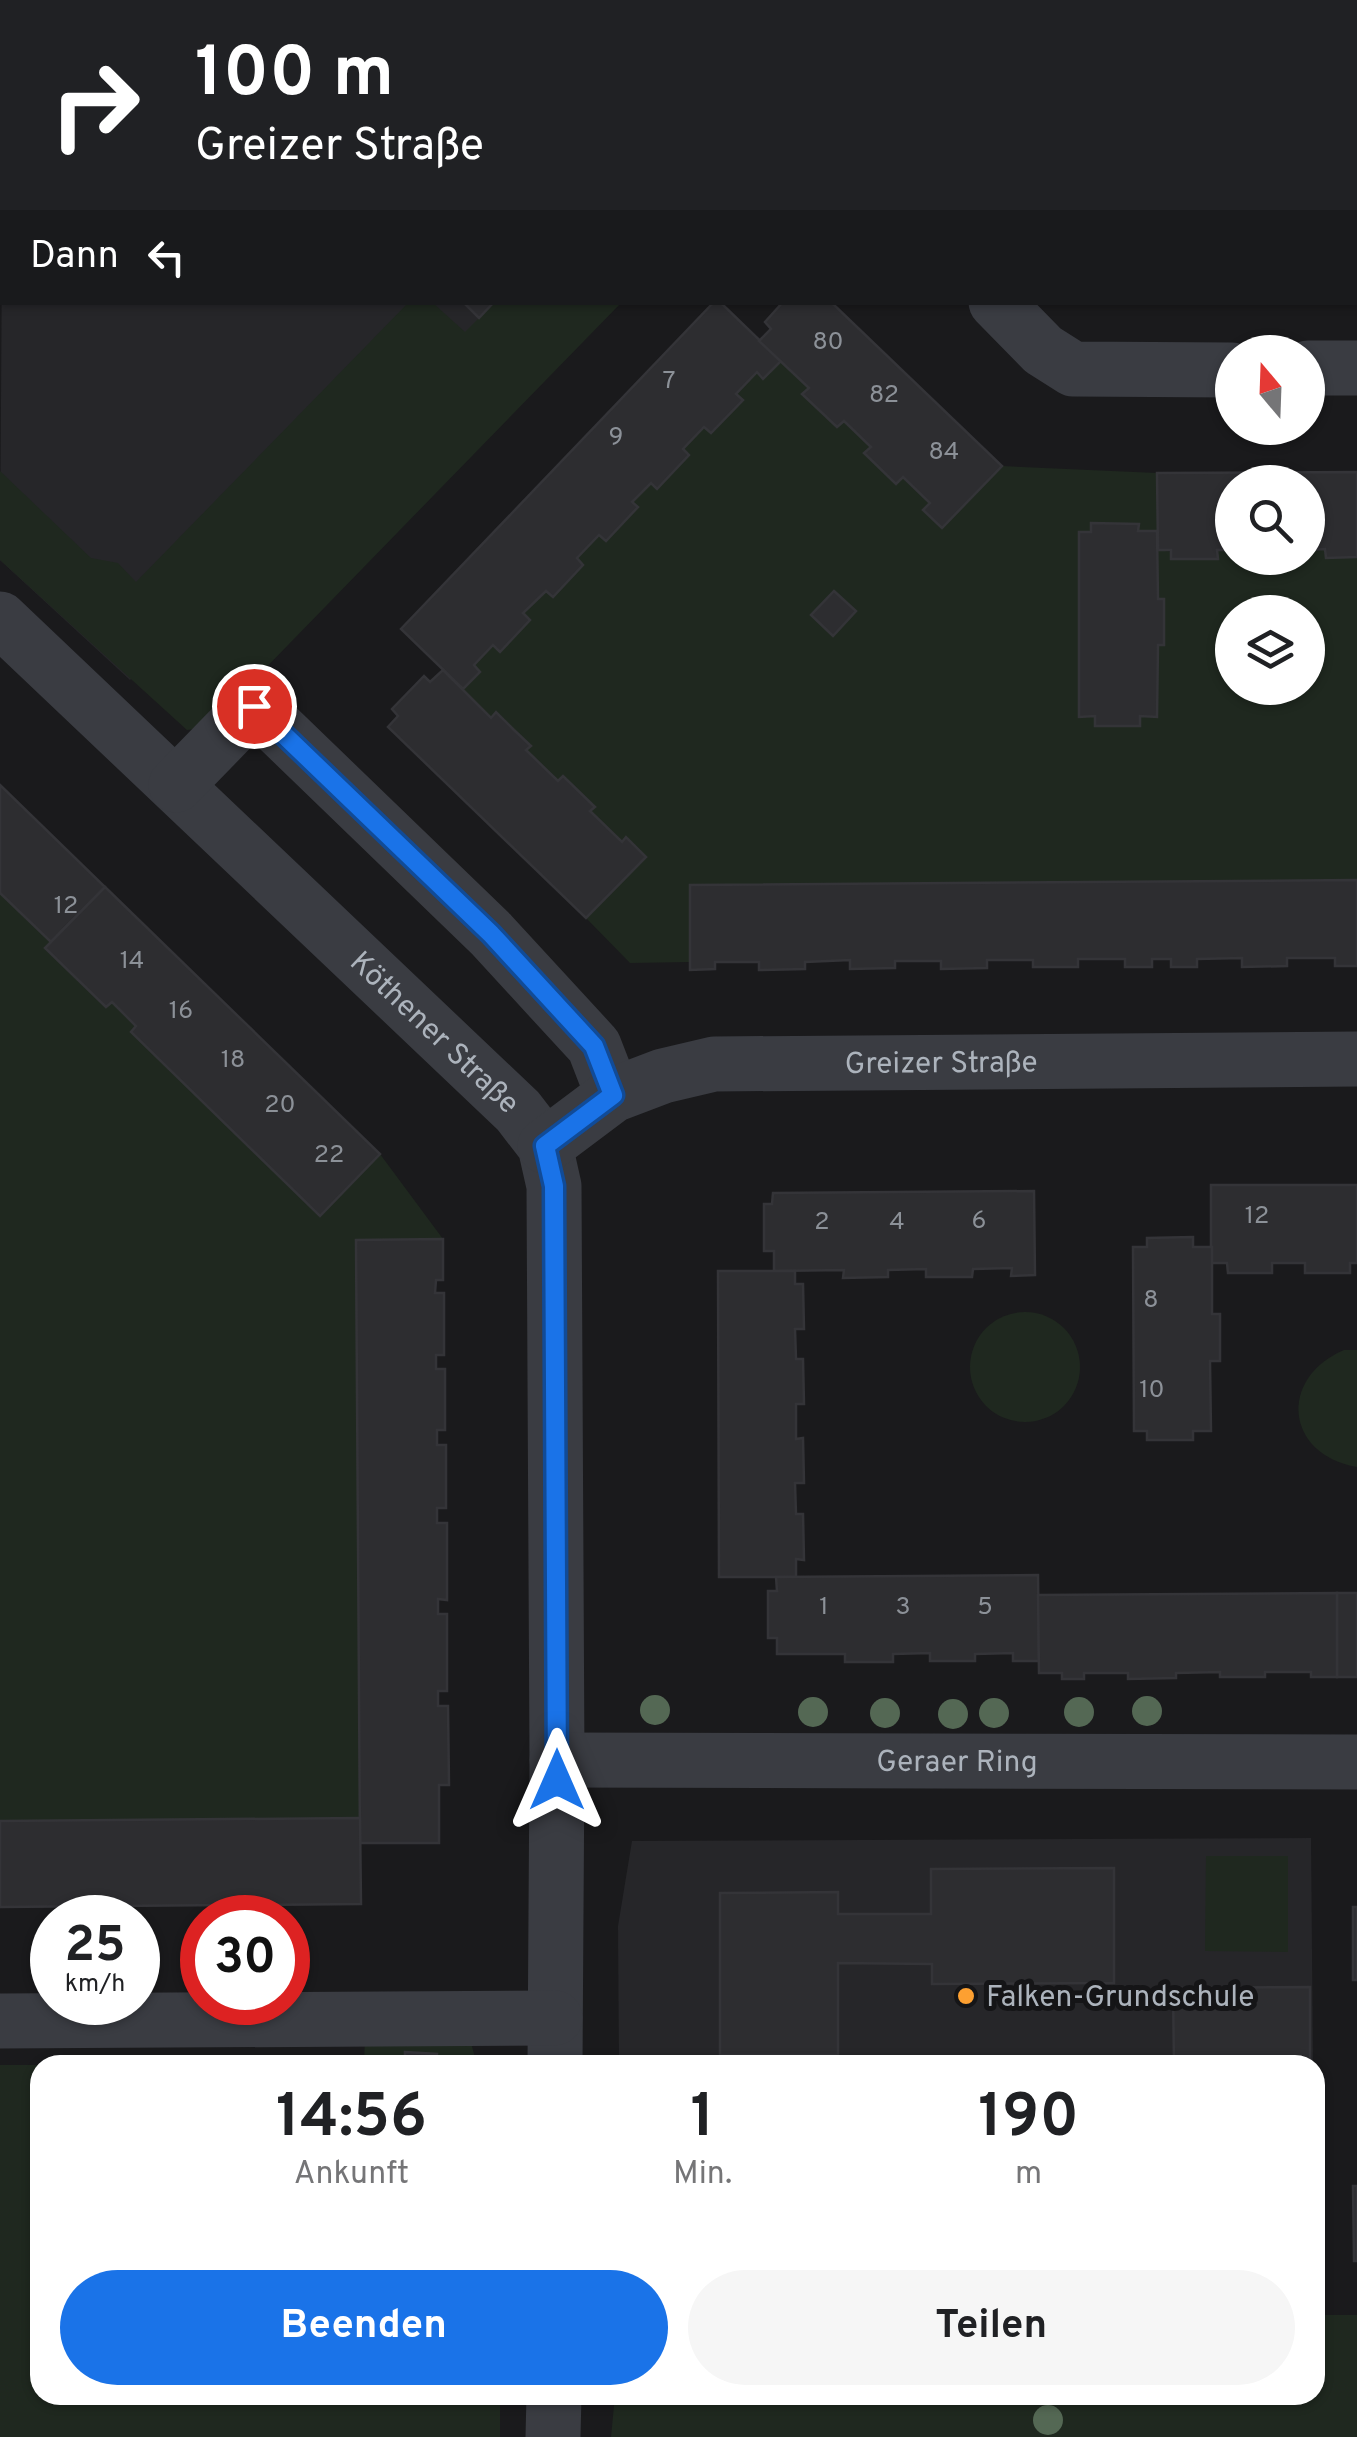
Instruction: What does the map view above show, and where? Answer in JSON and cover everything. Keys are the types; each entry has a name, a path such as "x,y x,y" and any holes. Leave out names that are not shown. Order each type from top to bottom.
{"street":[{"path":"999,305 1043,350 1073,368 1215,370"},
{"path":"1325,368 1357,368"},
{"name":"Köthener Straße","path":"0,619 518,1111 545,1146 554,1186 555,2041"},
{"path":"176,786 254,706 491,934 594,1046 613,1095"},
{"name":"Greizer Straße","path":"545,1146 613,1095 662,1076 714,1064 1357,1059"},
{"name":"Geraer Ring","path":"557,1760 1357,1762"},
{"path":"0,2021 555,2041"},
{"path":"554,2405 554,2437"}],"shaded area":[{"path":"2,305 499,305 130,680 0,560"},
{"path":"406,305 435,305 465,332 492,305 619,305 203,728 187,730 0,560 0,471 91,558 118,563 136,582"},
{"path":"781,361 809,388 803,395 837,427 844,421 871,447 864,454 896,484 903,477 930,503 923,510 942,527 1002,466 1157,473 1157,531 1138,531 1138,524 1092,523 1091,532 1079,532 1079,716 1095,716 1095,725 1140,726 1140,716 1157,716 1158,645 1164,645 1164,600 1158,599 1158,550 1215,558 1215,575 1325,575 1325,549 1326,558 1357,557 1357,880 690,885 690,962 630,963 586,918 645,857 626,838 622,842 590,811 594,807 564,776 558,781 526,750 530,745 496,713 491,718 463,689 480,672 474,665 493,645 500,651 530,620 523,613 546,591 553,597 583,565 577,558 599,535 606,541 638,508 632,502 651,483 657,488 689,456 683,449 704,427 742,399 736,394 757,372 764,378"},
{"path":"0,893 51,942 45,949 105,1007 112,1002 136,1025 131,1032 320,1215 380,1154 443,1239 356,1241 360,1818 0,1821"},
{"path":"1025,1312 1046,1316 1064,1328 1076,1346 1080,1367 1076,1388 1064,1406 1046,1418 1025,1422 1004,1418 986,1406 974,1388 970,1367 974,1346 986,1328 1004,1316"},
{"path":"1344,1350 1357,1350 1357,1467 1333,1460 1316,1448 1304,1432 1299,1415 1300,1397 1308,1379 1322,1363"},
{"name":"Falken-Grundschule","path":"1311,1838 1313,2055 619,2055 618,1926 632,1841"},
{"path":"1206,1856 1288,1856 1288,1952 1205,1951"},
{"path":"365,2037 470,2039 474,2055 364,2055"},
{"path":"0,2065 30,2065 30,2405 500,2405 500,2437 0,2437"},
{"path":"1325,2315 1357,2315 1357,2437 611,2437 614,2405 1325,2405"}],"building":[{"path":"466,305 491,305 479,318"},
{"path":"711,305 723,305 781,361 763,379 757,372 736,394 743,400 711,433 704,427 683,449 689,455 657,489 651,483 632,502 638,507 606,541 599,535 577,558 583,565 553,597 546,591 523,613 530,620 500,652 493,645 474,665 480,672 463,689 401,629"},
{"path":"780,305 834,305 1002,466 942,528 923,510 930,503 903,477 896,484 864,453 871,447 844,421 837,427 802,394 809,388 759,341 771,329 765,322"},
{"path":"1325,472 1357,472 1357,557 1326,558"},
{"path":"1157,473 1215,473 1215,559 1171,559 1171,550 1158,550"},
{"path":"1091,523 1139,524 1138,531 1157,531 1158,599 1164,599 1164,645 1158,645 1157,717 1140,716 1140,726 1095,726 1095,716 1079,717 1079,532 1091,532"},
{"path":"834,591 856,611 833,636 811,615"},
{"path":"443,670 491,718 496,712 531,746 526,750 558,781 563,776 595,807 590,811 622,842 626,837 646,857 586,918 388,727 398,716 392,709 424,676 430,682"},
{"path":"0,785 105,887 51,942 0,893"},
{"path":"1357,880 1357,966 1335,966 1335,958 1287,958 1287,966 1242,967 1242,958 1197,959 1197,967 1171,967 1171,959 1152,959 1152,967 1125,967 1125,959 1078,959 1078,967 1033,967 1033,960 987,960 987,968 941,969 941,961 895,961 895,968 850,969 850,960 805,962 805,969 759,970 759,962 715,962 715,969 690,970 690,885"},
{"path":"105,887 380,1154 320,1216 131,1032 136,1026 112,1002 106,1007 45,948"},
{"path":"1211,1185 1357,1185 1357,1263 1350,1263 1350,1273 1305,1273 1305,1263 1272,1263 1272,1273 1228,1273 1227,1263 1211,1263"},
{"path":"1034,1191 1035,1275 1011,1276 1012,1268 973,1269 972,1277 926,1277 926,1269 888,1270 888,1277 843,1278 844,1270 774,1271 774,1251 764,1251 764,1204 772,1204 773,1193"},
{"path":"1193,1237 1193,1247 1212,1247 1212,1314 1220,1314 1220,1361 1210,1361 1211,1431 1193,1431 1193,1440 1147,1440 1147,1431 1134,1431 1133,1247 1147,1247 1147,1238"},
{"path":"443,1239 443,1280 436,1280 435,1293 444,1293 444,1355 436,1355 436,1369 445,1369 445,1430 437,1430 437,1445 446,1445 446,1508 437,1508 437,1523 447,1523 447,1600 438,1599 438,1614 447,1614 447,1691 438,1691 438,1706 448,1706 449,1785 439,1785 439,1843 360,1843 356,1240"},
{"path":"718,1271 795,1271 795,1284 803,1284 804,1329 795,1329 796,1359 803,1359 804,1404 796,1404 796,1439 803,1438 804,1483 795,1483 796,1514 803,1514 804,1560 796,1559 796,1577 719,1577"},
{"path":"1038,1575 1039,1661 1013,1661 1013,1653 975,1654 975,1661 930,1661 930,1653 893,1654 893,1662 845,1662 845,1654 777,1654 777,1638 768,1638 768,1591 777,1591 776,1577"},
{"path":"1337,1593 1357,1593 1357,1677 1337,1677"},
{"path":"1337,1593 1337,1677 1311,1677 1311,1672 1265,1672 1265,1677 1220,1677 1220,1672 1128,1679 1128,1673 1084,1673 1084,1679 1062,1679 1062,1673 1039,1673 1038,1595"},
{"path":"360,1818 361,1904 310,1904 310,1895 180,1895 180,1906 160,1906 160,1895 30,1895 30,1907 0,1907 0,1821"},
{"name":"Falken-Grundschule","path":"1114,1868 1114,1983 932,1984 932,1964 838,1963 838,2055 720,2055 720,1893 838,1892 838,1914 931,1914 931,1869"},
{"path":"1353,1907 1357,1907 1357,1980 1353,1980"},
{"path":"1310,1987 1310,2055 1174,2055 1173,1988"},
{"path":"405,2052 437,2054 437,2055"},
{"path":"1353,2186 1357,2186 1357,2261 1354,2261"}],"place":[{"name":"Falken-Grundschule","path":"966,1996"}],"route":[{"path":"254,706 491,934 594,1046 613,1095 545,1146 554,1186 557,1780"}]}
